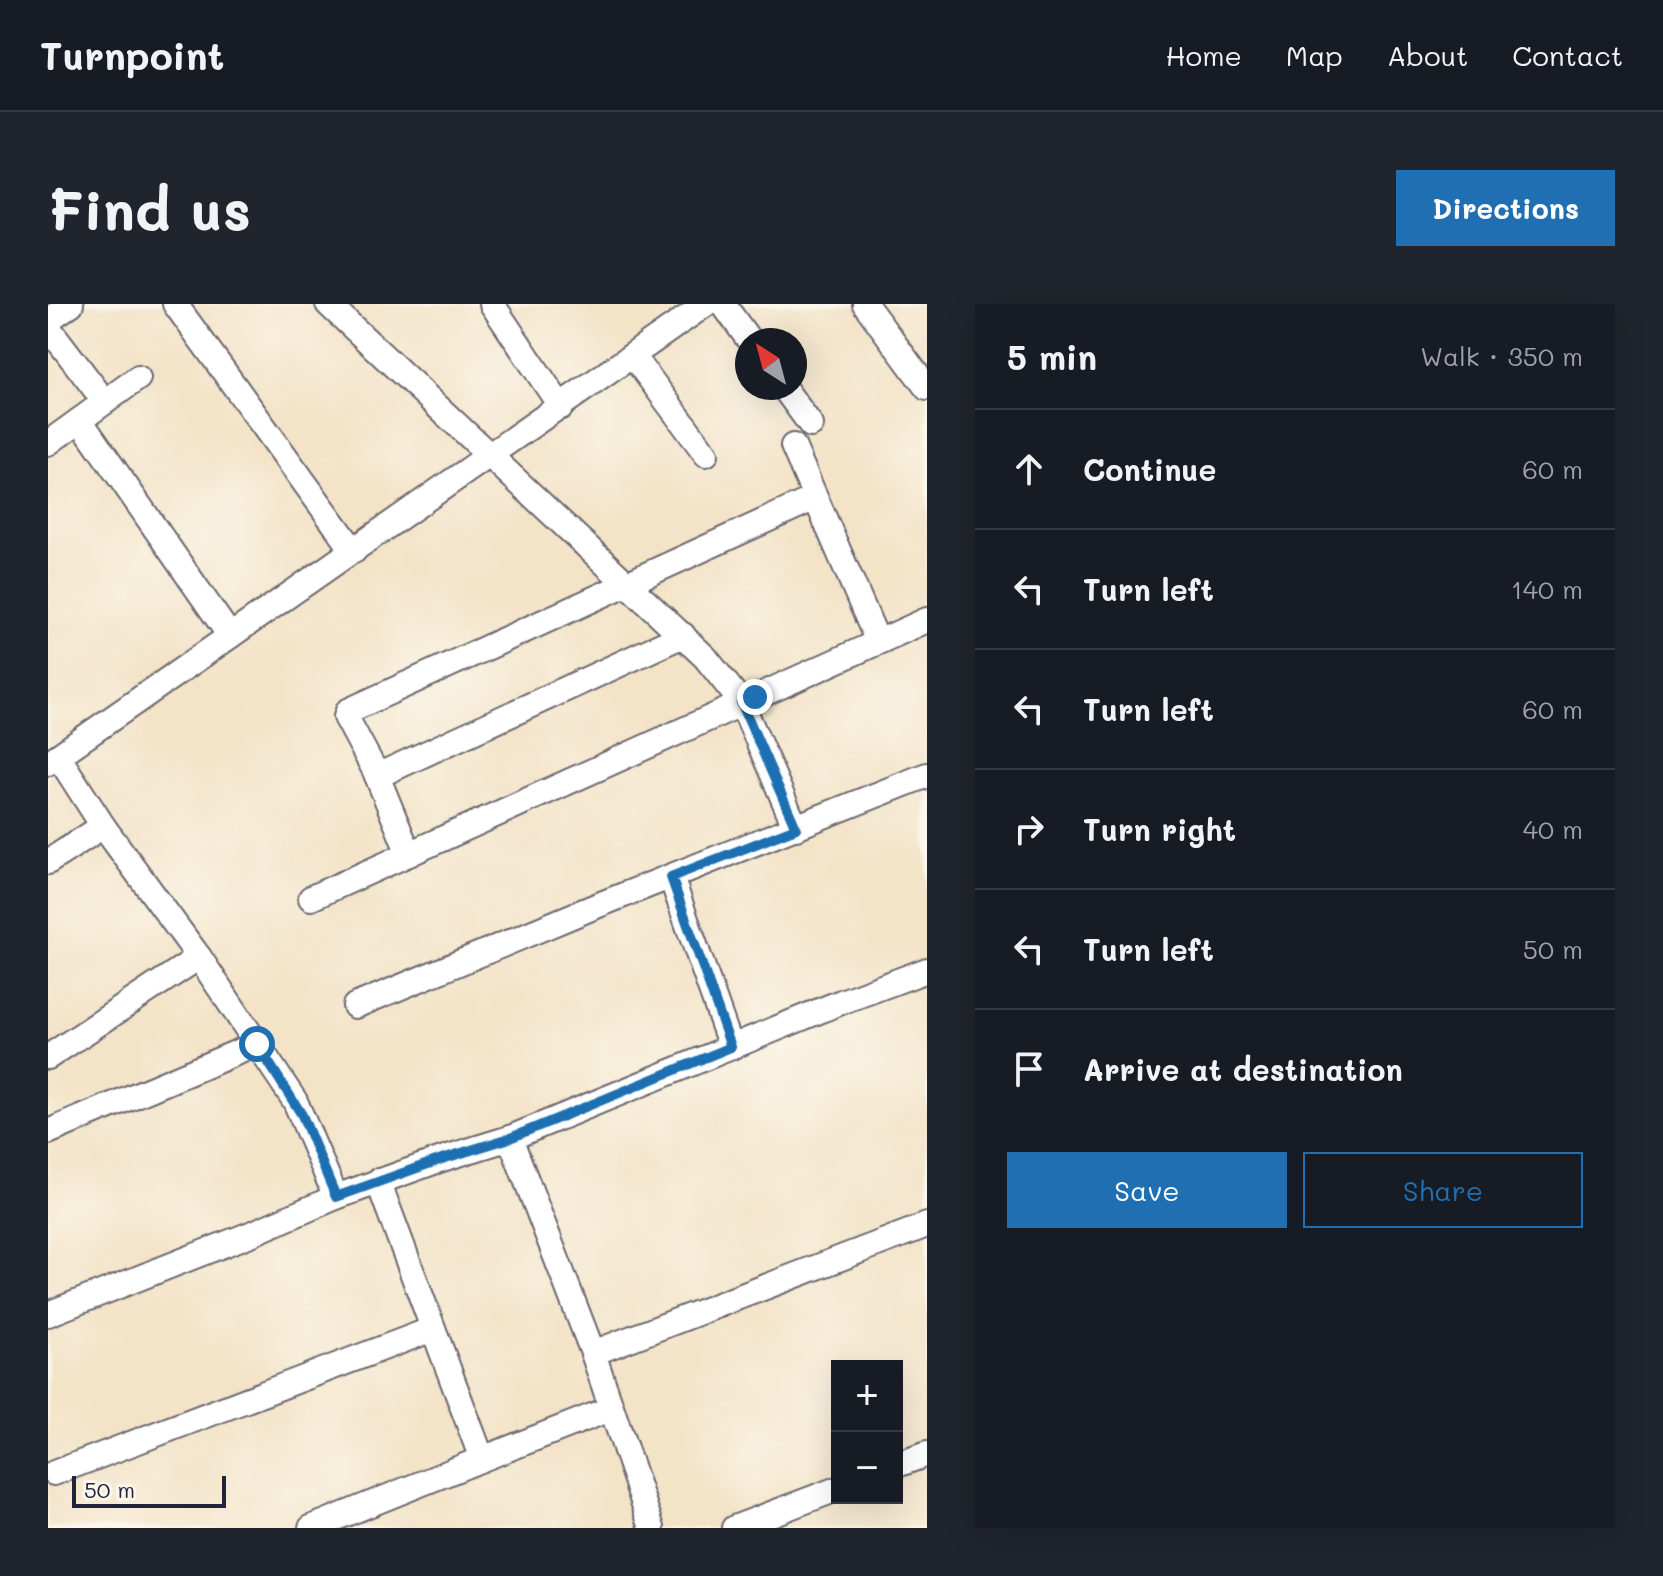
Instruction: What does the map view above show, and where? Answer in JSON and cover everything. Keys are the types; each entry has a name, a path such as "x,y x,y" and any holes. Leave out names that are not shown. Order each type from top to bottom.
{"street":[{"path":"48,320 71,304"},
{"path":"175,304 354,551"},
{"path":"328,304 683,635 741,702 796,828"},
{"path":"492,304 561,407"},
{"path":"336,1197 302,1115 257,1044 199,957 53,760 633,356 674,313 706,304"},
{"path":"723,304 740,328"},
{"path":"865,304 927,386"},
{"path":"48,327 105,402"},
{"path":"633,356 706,454"},
{"path":"48,443 138,378"},
{"path":"793,400 811,425"},
{"path":"80,420 230,636"},
{"path":"793,446 878,642"},
{"path":"409,854 377,776 346,717 348,711 815,498"},
{"path":"311,898 927,620"},
{"path":"377,776 683,635"},
{"path":"355,1006 927,775"},
{"path":"48,862 103,826"},
{"path":"671,877 731,1047"},
{"path":"48,1057 199,957"},
{"path":"48,1314 378,1181 510,1138 841,1002 927,970"},
{"path":"48,1132 257,1044"},
{"path":"510,1138 593,1353 652,1528"},
{"path":"378,1181 482,1459"},
{"path":"593,1353 927,1225"},
{"path":"50,1468 433,1329"},
{"path":"311,1528 610,1409"},
{"path":"903,1463 927,1454"},
{"path":"734,1528 831,1491"}],"route":[{"path":"257,1044 295,1101 336,1197 510,1138 731,1047 671,877 796,828 741,702 755,697"}]}
